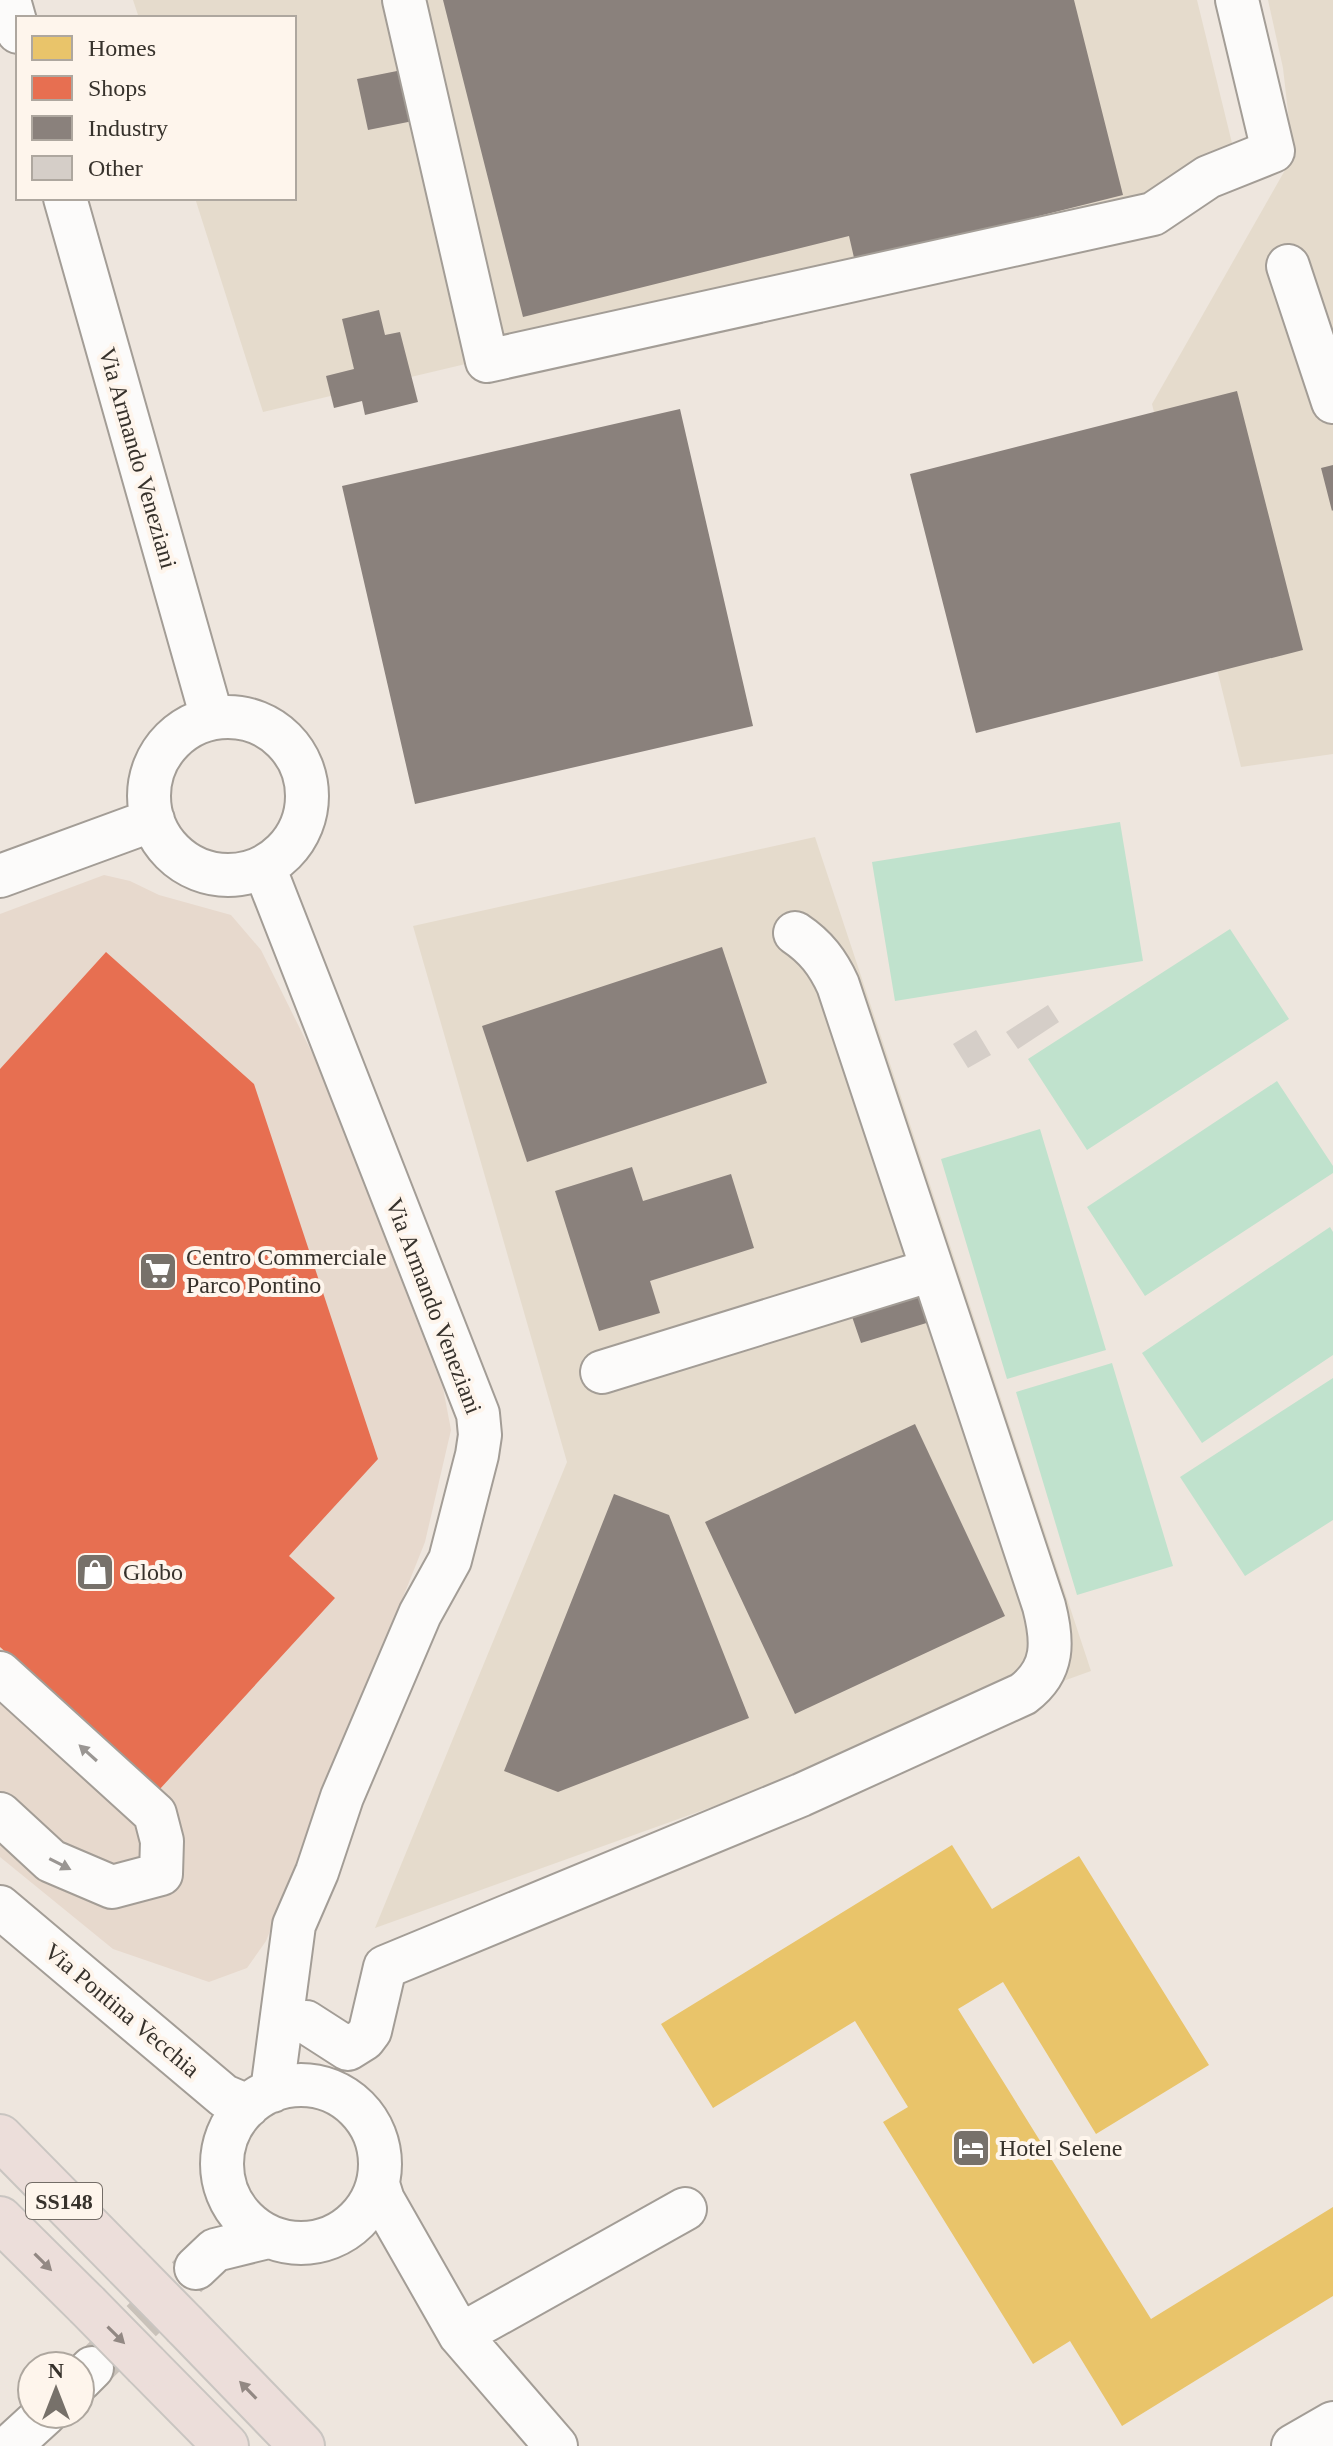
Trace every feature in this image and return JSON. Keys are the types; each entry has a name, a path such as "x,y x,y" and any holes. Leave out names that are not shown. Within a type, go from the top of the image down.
{"highway":[{"name":"SS148","path":"0,2137 302,2446"},
{"name":"SS148","path":"0,2219 226,2446"}],"street":[{"path":"9,0 16,25"},
{"path":"404,0 487,361 1153,214 1208,177 1273,151 1237,0"},
{"name":"Via Armando Veneziani","path":"66,200 212,718"},
{"path":"1288,266 1333,402"},
{"path":"212,718 240,718 267,726 290,745 304,772 308,801 305,816 287,850 264,867 237,875 196,868 164,843 153,820 149,794 159,757 175,737 212,718"},
{"path":"0,876 153,820"},
{"name":"Via Armando Veneziani","path":"260,2098 294,1925 317,1872 342,1797 420,1614 450,1560 480,1435 478,1414 264,867"},
{"path":"306,2022 348,2049 370,2031 385,1967 801,1795 1023,1694 1038,1683 1046,1667 1050,1648 1049,1626 838,985 819,953 795,933"},
{"path":"602,1372 932,1270"},
{"path":"0,1673 155,1814 162,1841 161,1874 112,1887 51,1861 0,1814"},
{"name":"Via Pontina Vecchia","path":"0,1907 224,2096 260,2098"},
{"path":"294,1925 306,2022 327,2089"},
{"path":"373,2196 348,2227 323,2240 296,2243 268,2237 242,2217 225,2188 221,2163 226,2137 232,2125 260,2098 299,2085 327,2089 352,2104 371,2127 377,2140 379,2155 373,2196 376,2208 450,2339 539,2446"},
{"path":"225,2188 206,2259 268,2237"},
{"path":"373,2196 383,2200 460,2335 556,2446"},
{"path":"460,2335 685,2209"},
{"path":"1293,2446 1333,2423"},
{"path":"10,2446 28,2430"}],"shaded area":[{"path":"133,0 1197,0 1241,180 263,412 196,200 296,200 296,16 138,16"},
{"path":"1268,0 1333,0 1333,754 1241,767 1152,404 1293,156 1283,68"},
{"path":"815,837 1091,1671 375,1928 567,1462 413,926"},
{"path":"104,875 130,881 159,895 231,915 261,950 317,1063 443,1388 451,1430 425,1542 266,1941 247,1968 209,1982 113,1949 0,1857 0,914"}],"green space":[{"path":"1120,822 1143,961 895,1001 872,862"},
{"path":"1230,929 1289,1019 1087,1150 1028,1059"},
{"path":"1277,1081 1333,1166 1333,1173 1145,1296 1087,1207"},
{"path":"1040,1129 1106,1350 1007,1379 941,1159"},
{"path":"1330,1227 1333,1232 1333,1355 1202,1443 1142,1353"},
{"path":"1112,1363 1173,1566 1077,1595 1016,1392"},
{"path":"1333,1378 1333,1520 1245,1576 1180,1477"}],"building: Homes":[{"name":"Hotel Selene","path":"952,1845 992,1909 1079,1856 1209,2065 1096,2134 1003,1982 958,2009 1151,2319 1333,2207 1333,2296 1122,2426 1070,2341 1033,2364 883,2122 908,2107 855,2021 713,2108 661,2024"}],"building: Shops":[{"name":"Centro Commerciale Parco Pontino","path":"106,952 254,1084 378,1459 289,1556 335,1598 159,1790 0,1647 0,1069"}],"building: Industry":[{"path":"443,0 1074,0 1123,195 855,262 849,236 523,317"},
{"path":"402,70 413,121 368,130 357,79"},
{"path":"379,310 385,335 400,332 418,402 365,415 362,401 334,408 326,376 354,369 342,319"},
{"path":"1237,391 1303,650 976,733 910,474"},
{"path":"680,409 753,726 415,804 342,486"},
{"path":"1333,465 1333,510 1332,511 1321,468"},
{"path":"722,947 767,1083 527,1162 482,1026"},
{"path":"632,1167 643,1201 731,1174 754,1248 650,1281 660,1313 599,1331 555,1191"},
{"path":"921,1282 933,1321 861,1343 848,1305"},
{"path":"915,1424 1005,1616 795,1714 705,1522"},
{"path":"614,1494 669,1515 749,1718 558,1792 504,1771"}],"building: Other":[{"path":"1048,1005 1059,1022 1018,1049 1006,1032"},
{"path":"976,1030 991,1055 968,1068 953,1044"}],"tunnel":[{"path":"96,2365 196,2268"}],"place":[{"name":"Centro Commerciale Parco Pontino","path":"158,1271"},
{"name":"Globo","path":"95,1572"},
{"name":"Hotel Selene","path":"971,2148"}]}
